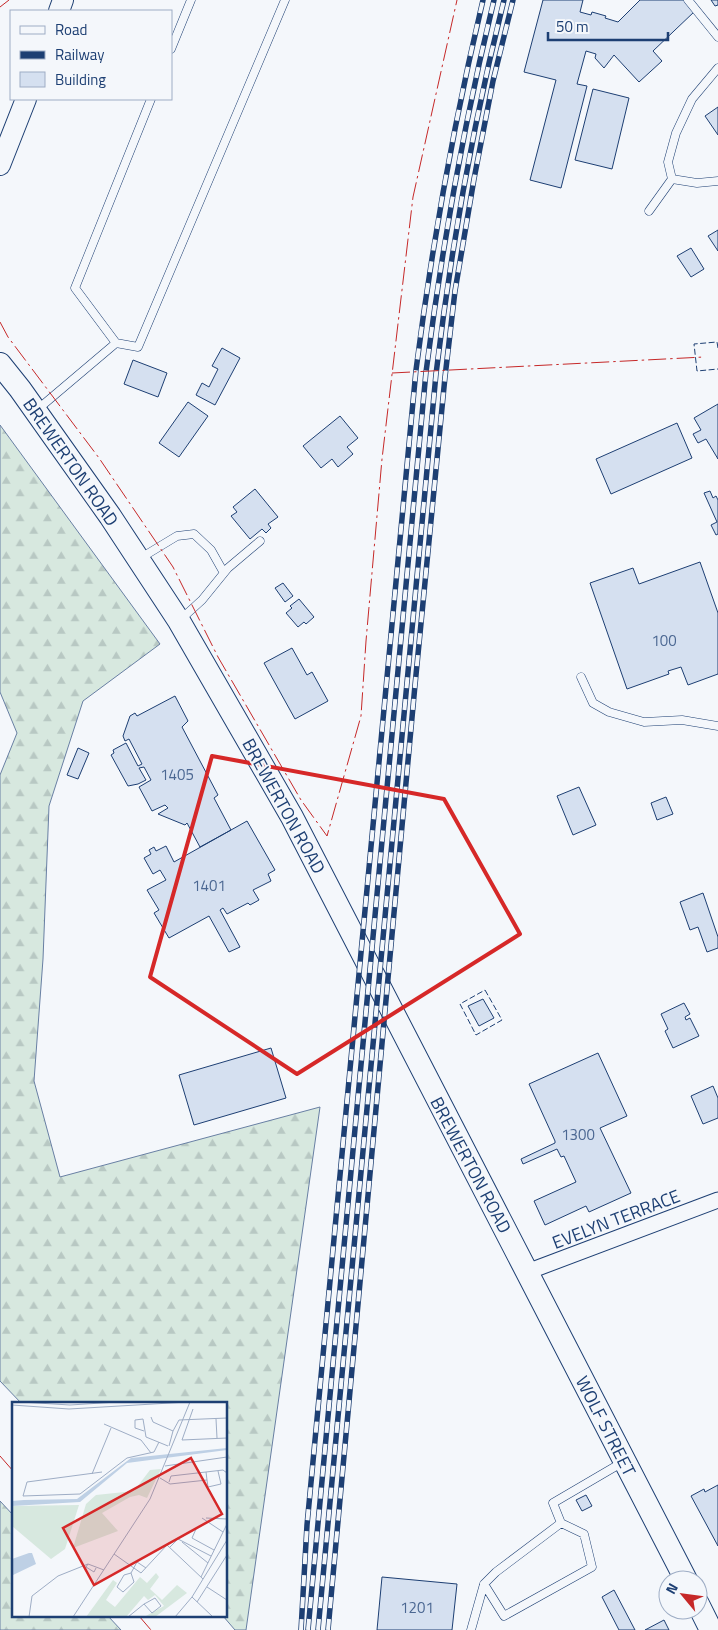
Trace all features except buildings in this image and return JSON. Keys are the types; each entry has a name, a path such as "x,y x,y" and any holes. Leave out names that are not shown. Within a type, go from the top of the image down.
{"main road":[{"name":"BREWERTON ROAD","path":"0,364 36,411 179,621 292,817 527,1272"},
{"name":"WOLF STREET","path":"527,1272 681,1570"}],"street":[{"path":"0,165 26,100"},
{"name":"EVELYN TERRACE","path":"527,1272 718,1200"}],"lane":[{"path":"172,47 191,0"},
{"path":"151,100 75,288 116,343 138,347 285,0"},
{"path":"688,0 718,37"},
{"path":"649,211 672,179 668,162 676,133 692,99 718,68"},
{"path":"672,179 697,183 718,181"},
{"path":"36,411 116,343"},
{"path":"138,559 177,536 194,534 211,550 224,573"},
{"path":"179,621 202,600 224,573 260,541"},
{"path":"581,676 593,703 609,712 644,722 682,720 718,726"},
{"path":"484,1584 504,1616 592,1567 584,1534 561,1523 553,1503 624,1461"},
{"path":"471,1630 484,1584 496,1572 561,1523"}],"highlighted area":[{"path":"212,756 444,799 520,934 297,1074 150,977"}],"green space":[{"path":"0,425 160,644 83,701 49,806 43,959 34,1081 60,1177 320,1107 246,1630 235,1630 225,1618 228,1618 228,1402 20,1402 0,1381 0,775 17,733 0,692"},
{"path":"0,1501 12,1514 12,1618 110,1618 121,1630 0,1630"}],"railway":[{"path":"301,1630 307,1525 416,370 445,184 483,0"},
{"path":"308,1630 426,372 439,278 455,185 473,92 494,0"},
{"path":"318,1630 436,374 464,186 482,93 504,0"},
{"path":"328,1630 445,377 455,291 474,179 493,81 513,0"}],"fence":[{"path":"718,348 717,342 694,344 697,371 718,369"},
{"path":"485,990 502,1020 476,1035 460,1004 485,990"}],"power":[{"path":"0,7 9,0"},
{"path":"0,322 8,337 99,458 173,567 218,657 301,800 327,836 361,716 382,459 413,197 457,0"},
{"path":"392,373 704,357"},
{"path":"0,1456 12,1470"},
{"path":"141,1618 151,1630"}]}
